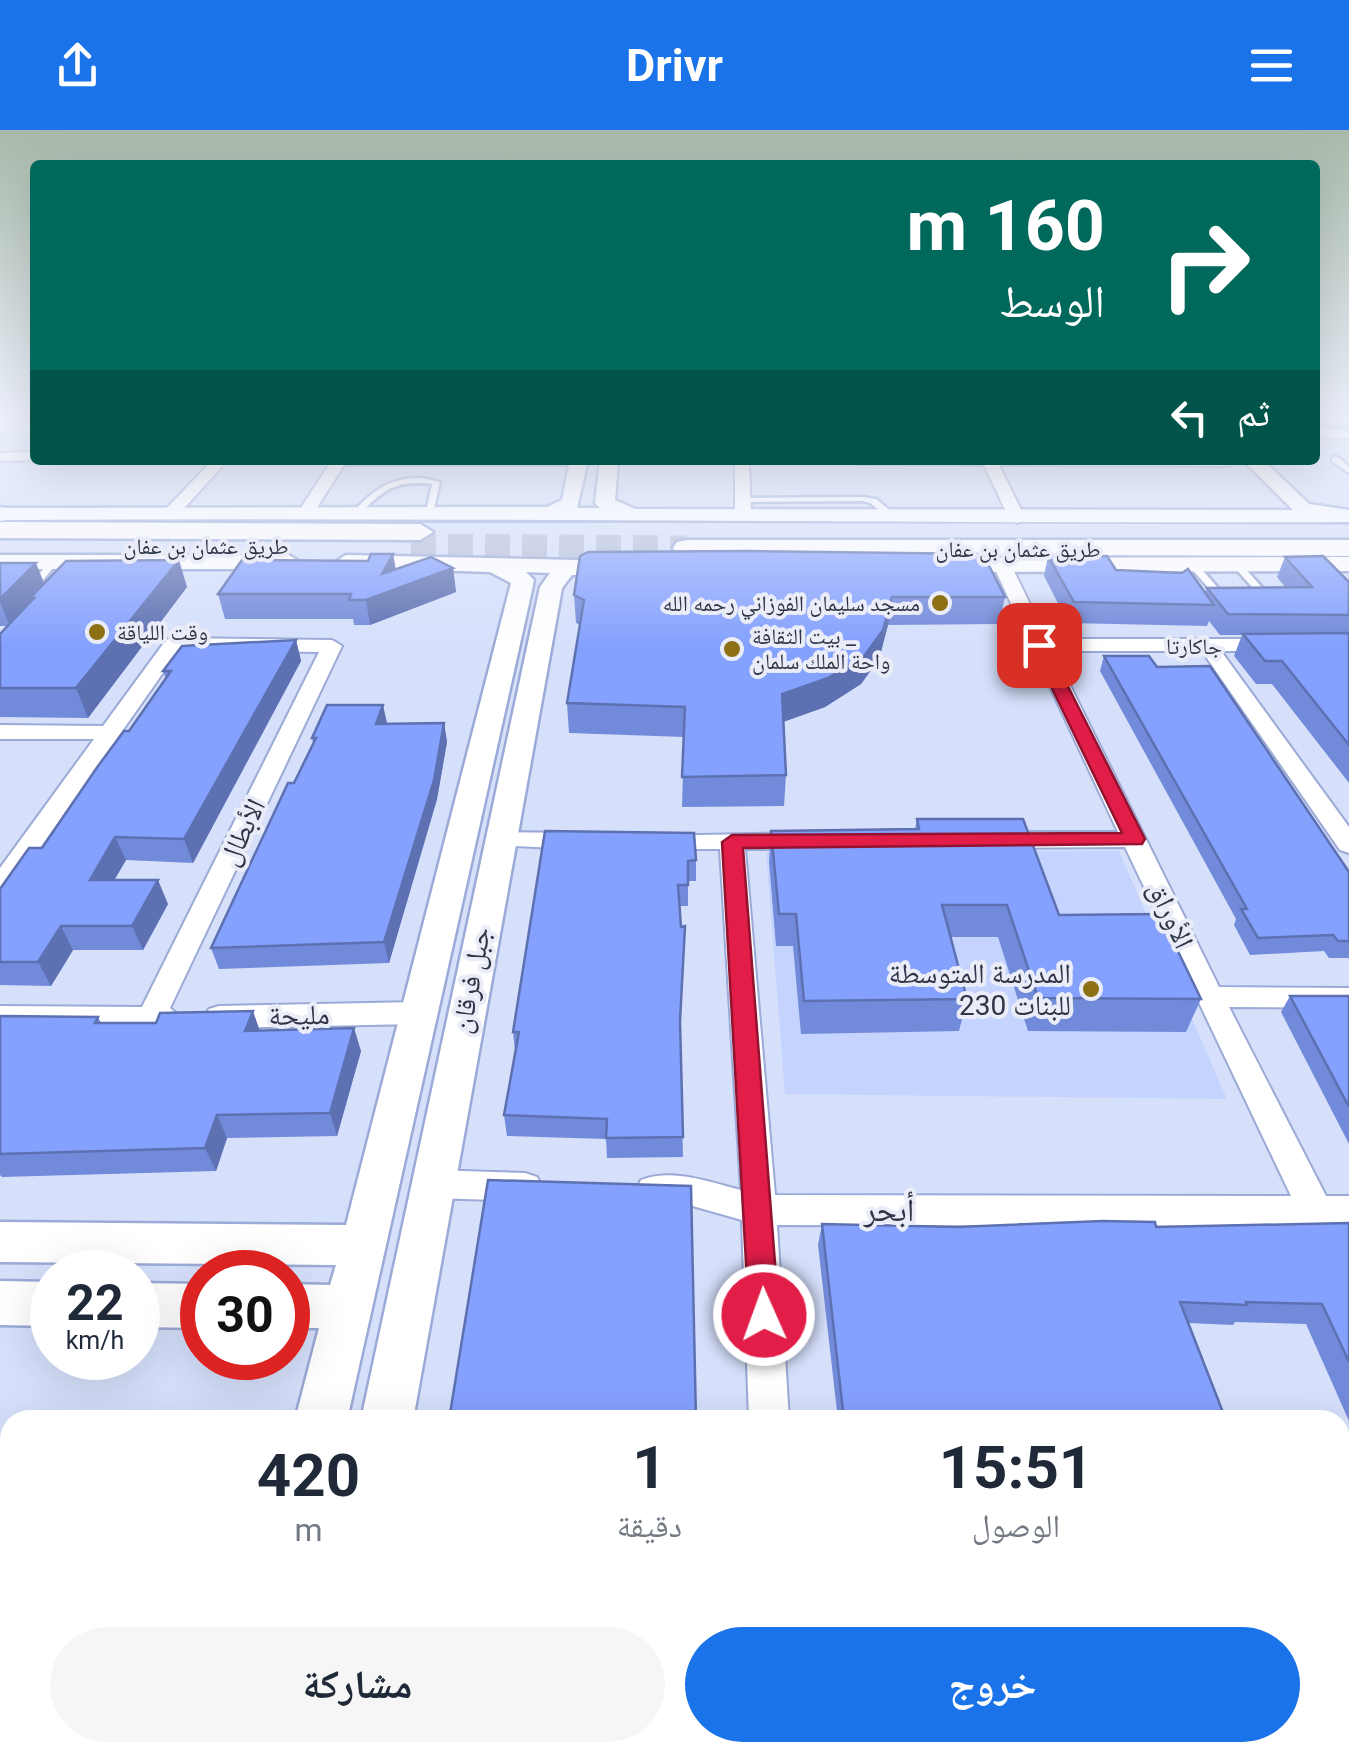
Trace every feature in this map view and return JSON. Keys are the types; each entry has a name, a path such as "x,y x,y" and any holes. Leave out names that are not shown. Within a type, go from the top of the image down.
{"main road":[{"name":"طريق عثمان بن عفان","path":"1,518 413,538"},
{"name":"طريق عثمان بن عفان","path":"683,553 1349,534"},
{"name":"طريق عثمان بن عفان","path":"0,546 413,538"},
{"name":"طريق عثمان بن عفان","path":"683,553 1349,548"}],"street":[{"path":"181,513 196,493"},
{"path":"307,511 318,493"},
{"path":"561,508 567,493"},
{"path":"605,502 606,493"},
{"path":"743,493 744,507"},
{"path":"1005,493 1017,518"},
{"path":"1224,517 1262,507 1259,493"},
{"path":"1284,493 1303,509 1349,516"},
{"path":"0,562 70,567 413,538 605,502 628,513"},
{"path":"561,508 628,513 744,507 788,516"},
{"path":"523,581 634,520 788,516 819,508 895,518 1349,516"},
{"path":"1,518 358,512 523,581 565,569 589,547"},
{"path":"181,513 232,518 545,520 562,523 589,547 642,564"},
{"path":"413,538 527,559 589,547"},
{"path":"683,553 783,564 1182,572 1267,564 1349,564"},
{"path":"1267,564 1337,576 1349,585"},
{"name":"الأوراق","path":"1002,566 1209,997 1332,1210"},
{"name":"جبل فرقان","path":"388,1410 498,840 523,581"},
{"name":"جبل فرقان","path":"323,1410 523,581"},
{"name":"الأبطال","path":"110,733 173,644 332,646 151,1018"},
{"name":"جاكارتا","path":"1039,645 1349,645"},
{"path":"1208,646 1349,845"},
{"path":"0,732 110,733"},
{"path":"0,886 110,733"},
{"path":"962,840 1135,839"},
{"path":"498,840 596,841"},
{"path":"635,841 828,841"},
{"path":"732,842 760,1210 769,1410"},
{"path":"1209,997 1349,998"},
{"name":"مليحة","path":"0,1017 418,1013"},
{"path":"432,1184 550,1187"},
{"name":"أبحر","path":"630,1189 689,1191 760,1210 1332,1210"},
{"path":"0,1242 363,1245"},
{"path":"0,1303 30,1304"},
{"path":"310,1306 349,1307"}],"lane":[{"path":"358,512 375,493"},
{"path":"413,538 431,493"},
{"path":"744,507 819,508"},
{"path":"1238,566 1266,597 1260,604"},
{"path":"0,583 36,583 70,567"},
{"path":"1182,572 1232,602"}],"shaded area":[{"path":"1119,851 1227,1099 785,1094 766,853"}],"building":[{"name":"بيت الثقافة _ واحة الملك سلمان","path":"588,552 983,554 1005,597 892,597 883,630 865,655 828,678 782,694 786,775 682,777 685,707 567,703 584,600 574,595 580,556"},
{"path":"371,554 393,554 382,574 431,557 453,568 366,600 349,600 351,594 218,594 242,560 368,561"},
{"path":"1048,556 1107,556 1116,570 1182,573 1188,569 1214,605 1074,602"},
{"path":"1323,556 1349,582 1349,615 1228,614 1207,588 1312,587 1285,557"},
{"path":"179,560 76,688 0,688 0,634 66,561"},
{"path":"0,563 36,563 0,599"},
{"path":"1349,633 1349,745 1282,661 1265,661 1243,634"},
{"path":"296,640 184,839 115,837 90,880 158,880 132,926 61,926 38,962 0,962 0,889 29,848 42,848 98,766 124,731 129,731 171,671 163,671 182,646"},
{"path":"1104,656 1149,656 1157,667 1210,666 1349,872 1349,941 1338,941 1333,935 1258,938 1241,909 1247,909"},
{"path":"327,705 383,705 376,724 444,723 434,780 384,942 211,948 288,783 294,783 316,738 312,738"},
{"path":"917,819 1023,819 1059,915 1160,914 1201,999 1038,998 1007,905 942,905 967,999 804,1001 796,914 779,914 771,831 919,829"},
{"path":"545,831 694,833 696,860 688,861 688,885 678,885 681,927 685,926 680,1021 683,1137 606,1138 607,1119 504,1115"},
{"path":"1290,996 1349,996 1349,1107"},
{"path":"253,1011 245,1031 354,1028 330,1113 217,1115 205,1148 0,1154 0,1016 98,1017 95,1023 156,1023 160,1013"},
{"path":"488,1180 691,1186 696,1410 451,1410"},
{"path":"1103,1221 1155,1222 1156,1227 1349,1223 1349,1362 1322,1304 1180,1302 1222,1410 843,1410 822,1224 958,1227"}],"tunnel":[{"path":"411,546 687,548"}],"place":[{"name":"مسجد سليمان الفوزاني رحمه الله","path":"940,603"},
{"name":"وقت اللياقة","path":"97,632"},
{"name":"بيت الثقافة _ واحة الملك سلمان","path":"732,649"},
{"name":"المدرسة المتوسطة 230 للبنات","path":"1091,989"}],"route":[{"path":"764,1315 760,1210 732,842 1135,839 1039,645"}]}
